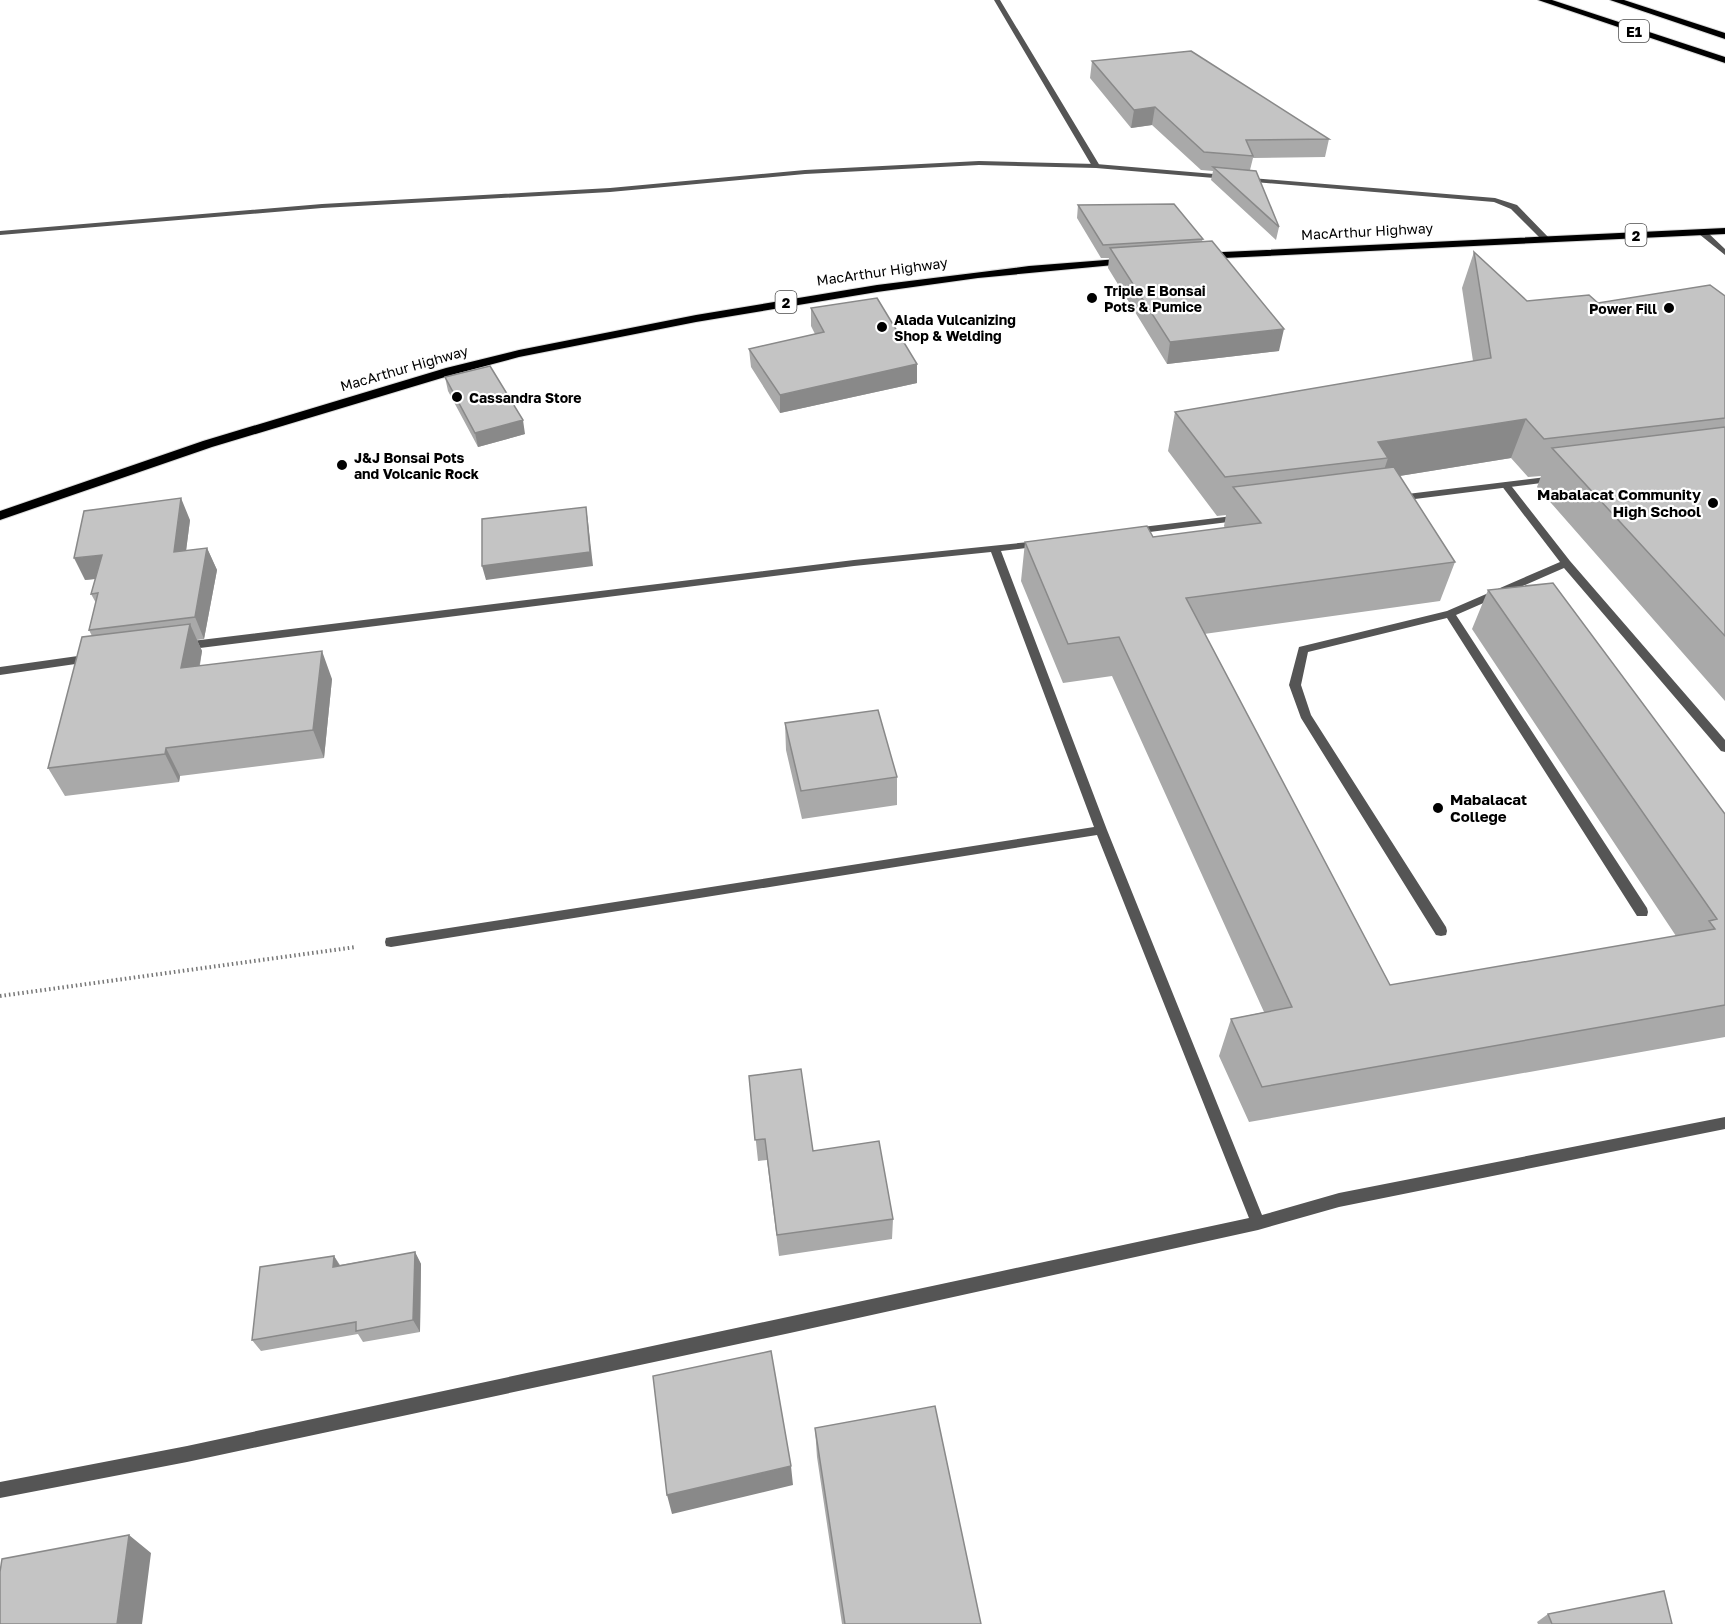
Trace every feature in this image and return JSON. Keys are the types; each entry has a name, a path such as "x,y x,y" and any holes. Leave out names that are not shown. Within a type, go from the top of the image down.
{"highway":[{"name":"E1","path":"1543,0 1725,60"},
{"name":"E1","path":"1615,0 1725,36"},
{"name":"MacArthur Highway","path":"1190,257 1725,231"},
{"name":"MacArthur Highway","path":"0,516 49,497 267,425 489,361 566,343 790,302 900,285 1006,270 1145,260"}],"street":[{"path":"997,0 1096,166"},
{"path":"0,233 322,206 610,190 805,172 979,163 1096,166 1495,200 1514,207 1546,239"},
{"path":"1702,232 1725,253"},
{"path":"1390,500 1564,478"},
{"path":"1506,485 1566,563 1725,748"},
{"path":"1124,532 1252,516"},
{"path":"178,647 854,563 1053,542"},
{"path":"995,549 1101,830 1258,1223"},
{"path":"1442,931 1305,715 1295,685 1303,650 1450,614 1566,563"},
{"path":"1450,614 1642,912"},
{"path":"0,671 107,656"},
{"path":"391,942 1101,830"},
{"path":"0,1490 187,1454 1258,1223 1339,1200 1725,1123"}],"path":[{"path":"0,996 391,942"}],"building":[{"path":"1191,51 1329,139 1246,140 1253,156 1204,152 1155,107 1134,110 1092,61"},
{"path":"1213,167 1256,171 1279,227"},
{"path":"1174,204 1203,239 1103,245 1078,205"},
{"path":"1212,241 1284,329 1170,342 1110,248"},
{"path":"1474,252 1527,301 1589,295 1598,303 1710,285 1725,296 1725,418 1544,439 1526,419 1378,442 1388,458 1225,477 1175,412 1491,358"},
{"path":"877,298 917,364 780,395 749,349 824,332 811,308"},
{"path":"490,366 523,420 475,433 445,377"},
{"path":"1725,427 1725,636 1552,448"},
{"path":"1394,467 1455,562 1186,598 1390,985 1715,929 1709,921 1717,919 1488,590 1553,583 1725,814 1725,1005 1262,1087 1231,1019 1292,1007 1119,637 1068,644 1025,542 1147,526 1153,537 1261,523 1233,487"},
{"path":"181,498 174,552 207,548 195,617 89,630 98,593 91,594 102,555 74,558 84,511"},
{"path":"586,507 590,552 482,566 482,519"},
{"path":"190,624 181,668 322,651 313,730 166,748 165,754 48,768 82,637"},
{"path":"878,710 897,777 801,791 785,723"},
{"path":"801,1069 813,1151 879,1141 893,1219 777,1235 765,1139 755,1140 749,1076"},
{"path":"415,1252 413,1320 356,1331 356,1322 252,1340 260,1267 334,1256 333,1267"},
{"path":"771,1351 791,1466 667,1495 653,1376"},
{"path":"935,1406 981,1624 845,1624 815,1428"},
{"path":"129,1535 117,1624 0,1624 2,1559"},
{"path":"1664,1591 1672,1624 1552,1624 1548,1614"}],"place":[{"name":"Triple E Bonsai Pots & Pumice","path":"1092,298"},
{"name":"Power Fill","path":"1669,308"},
{"name":"Alada Vulcanizing Shop & Welding","path":"882,327"},
{"name":"Cassandra Store","path":"457,397"},
{"name":"J&J Bonsai Pots and Volcanic Rock","path":"342,465"},
{"name":"Mabalacat Community High School","path":"1713,503"},
{"name":"Mabalacat College","path":"1438,808"}]}
